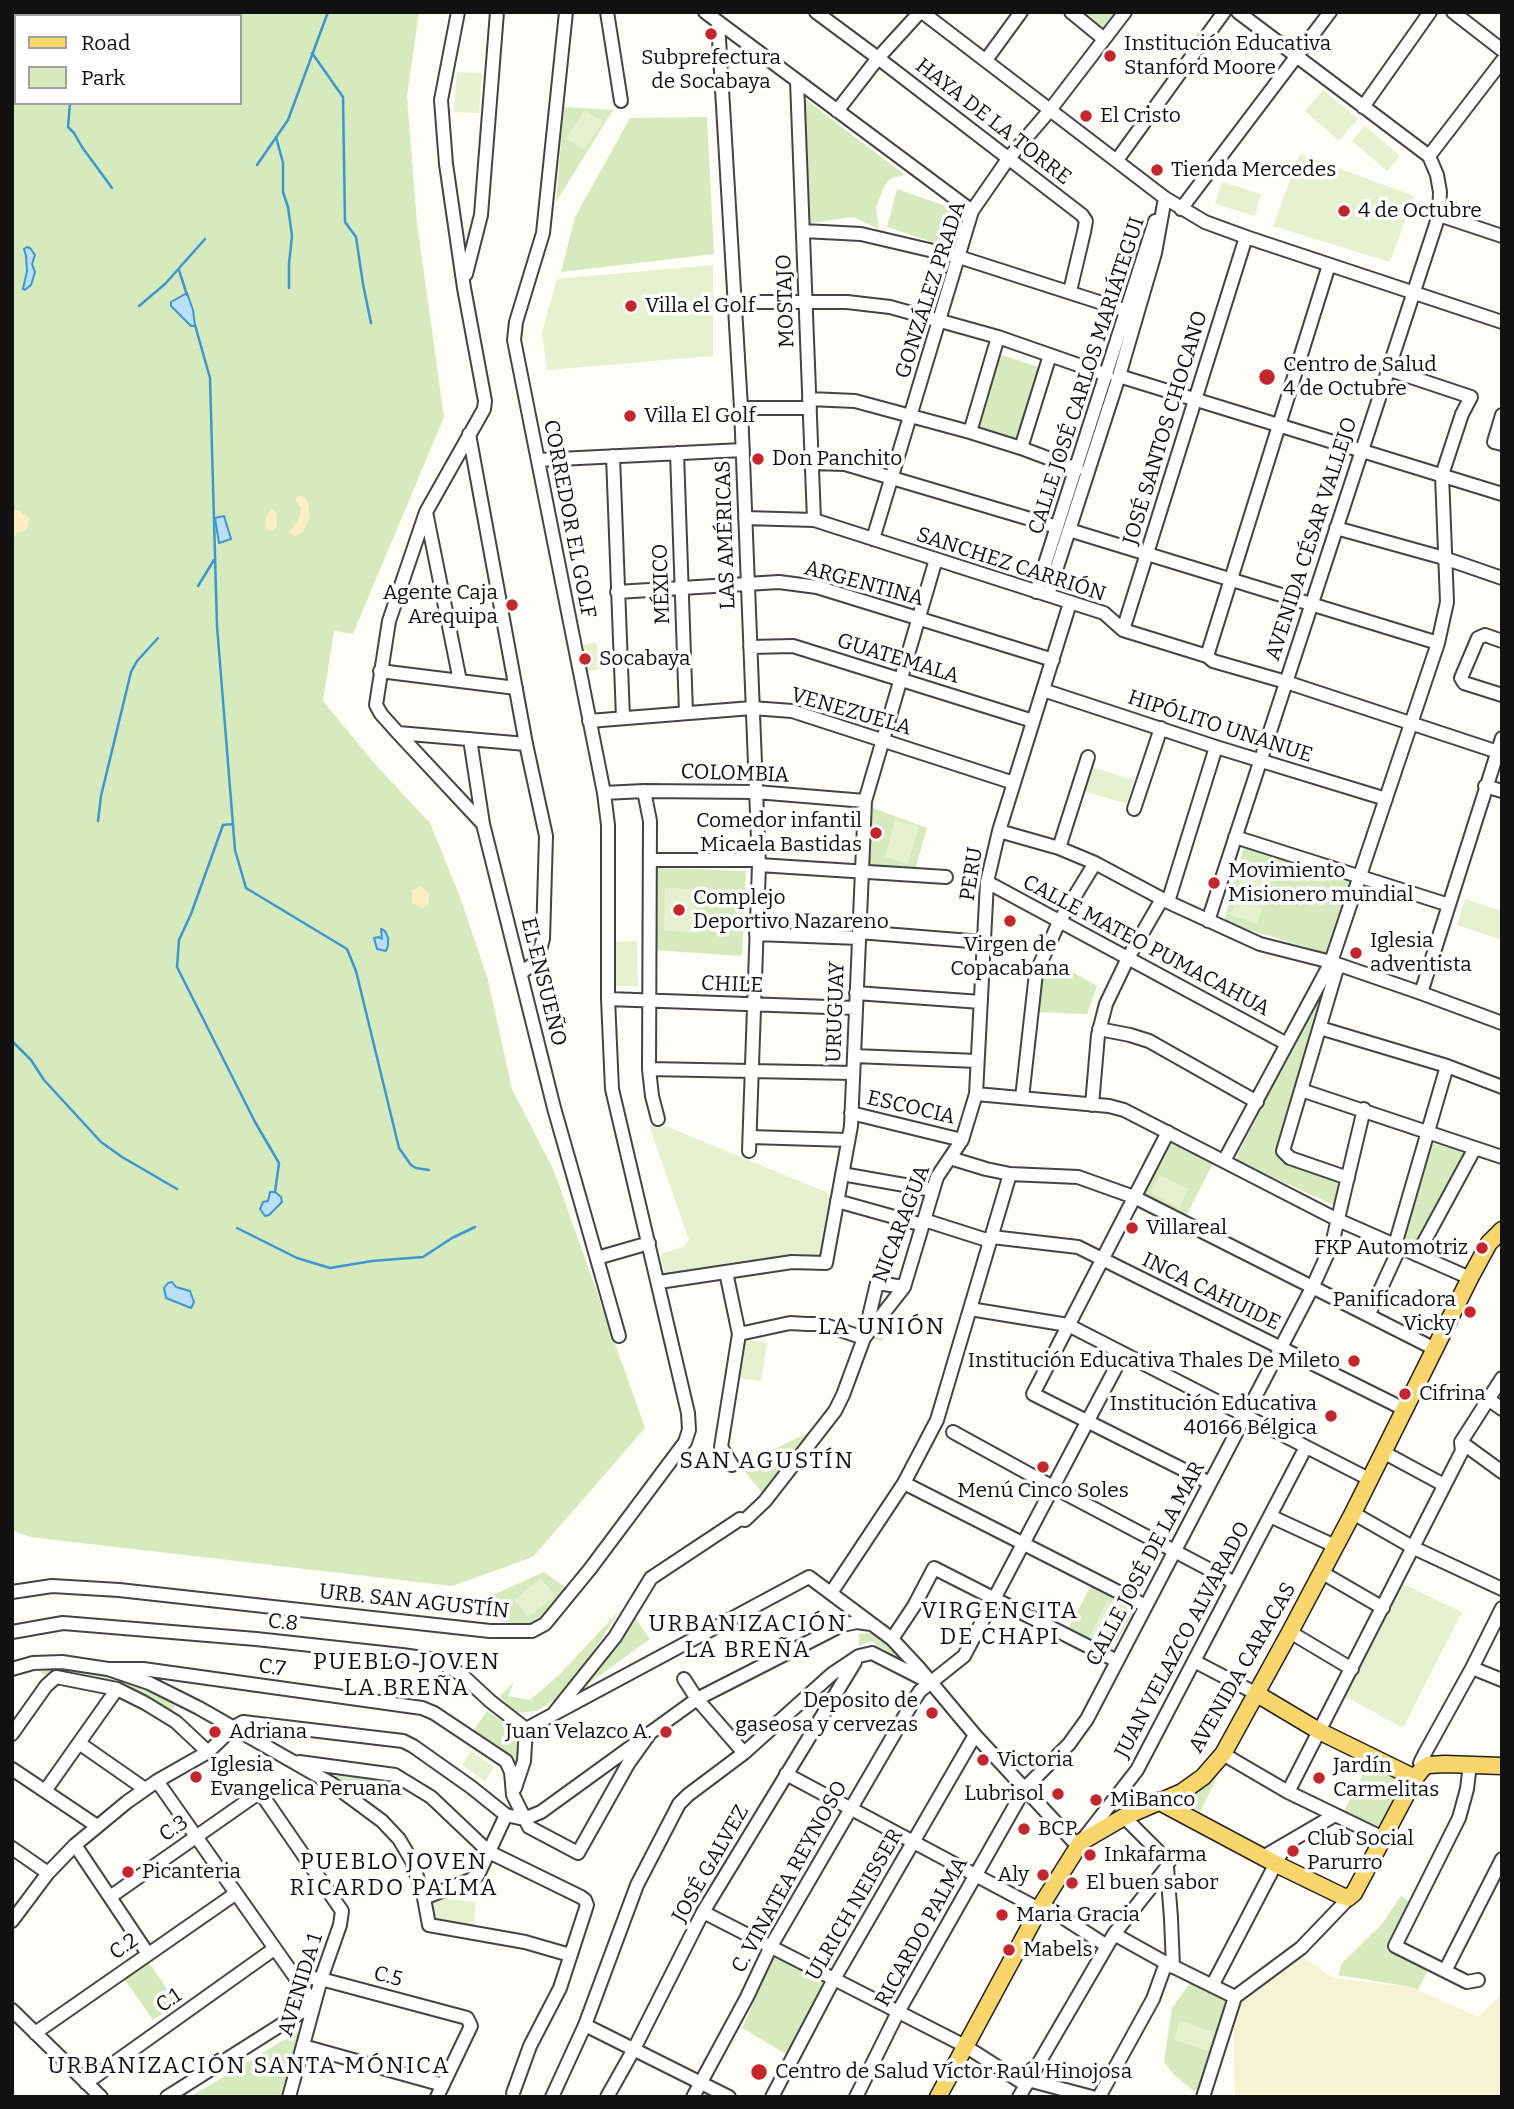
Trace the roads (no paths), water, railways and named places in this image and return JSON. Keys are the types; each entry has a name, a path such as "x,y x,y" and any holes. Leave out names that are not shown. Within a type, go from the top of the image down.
{"main road":[{"name":"AVENIDA CARACAS","path":"938,2097 1041,1906 1081,1842 1124,1816 1182,1792 1203,1777 1223,1754 1353,1513 1470,1278 1489,1243 1501,1230"},
{"path":"1257,1694 1319,1731 1419,1773"},
{"path":"1158,1801 1269,1860 1342,1896 1350,1897 1419,1773 1436,1764 1502,1766"}],"street":[{"name":"EL ENSUEÑO","path":"458,12 441,100 446,164 464,288 485,401 484,408 426,512 389,621 376,705 398,733 483,824 554,1108 619,1336"},
{"path":"464,288 469,257 481,215 496,12"},
{"name":"CORREDOR EL GOLF","path":"566,12 543,233 516,322 514,340 604,793 608,825 608,999 612,1089 659,1282"},
{"path":"607,12 621,101"},
{"path":"705,12 722,17 797,81 972,211"},
{"name":"HAYA DE LA TORRE","path":"816,12 1082,215 1086,222 1070,291"},
{"path":"837,111 878,58 921,12"},
{"name":"CALLE JOSÉ CARLOS MARIÁTEGUI","path":"921,12 1166,198 1155,253 1042,593"},
{"path":"986,60 1021,12"},
{"path":"1071,12 1104,39"},
{"name":"GONZÁLEZ PRADA","path":"873,539 972,211 1008,159 1050,110 1125,12"},
{"path":"1117,160 1224,12"},
{"path":"1238,12 1429,156 1502,61"},
{"path":"1181,209 1330,12"},
{"path":"1363,107 1430,12"},
{"path":"1453,12 1502,50"},
{"name":"LAS AMÉRICAS","path":"722,17 759,862 749,1151"},
{"name":"MOSTAJO","path":"797,81 814,520"},
{"name":"AVENIDA CÉSAR VALLEJO","path":"1208,921 1439,215 1438,184 1429,156"},
{"path":"1166,198 1205,222 1502,322"},
{"name":"CALLE JOSÉ CARLOS MARIÁTEGUI","path":"1063,528 1077,469 1113,375 1127,310 1154,224 1162,212"},
{"path":"1439,215 1502,236"},
{"path":"803,231 861,234 959,257 1127,310"},
{"name":"JOSÉ SANTOS CHOCANO","path":"1123,630 1246,237"},
{"path":"1207,656 1329,265"},
{"path":"734,302 847,302 890,307 940,319 1113,375 1501,492"},
{"path":"970,432 998,337"},
{"path":"1021,448 1049,355"},
{"path":"1348,1178 1290,1158 1283,1151 1320,1028 1334,964 1438,643 1447,602 1442,475 1462,414 1471,397 1387,369"},
{"path":"741,408 855,401 970,432 1077,469"},
{"path":"1502,415 1494,442 1502,444"},
{"path":"469,434 526,744 546,836 543,939 537,961 521,973"},
{"path":"538,460 743,450"},
{"name":"MÉXICO","path":"677,453 686,713"},
{"path":"613,456 623,718"},
{"path":"812,463 845,464 1438,643"},
{"path":"426,512 460,681"},
{"name":"SANCHEZ CARRIÓN","path":"745,518 814,520 1104,613 1123,630 1207,656 1213,662 1286,682 1498,752"},
{"path":"1336,528 1444,558 1502,578"},
{"name":"URUGUAY","path":"659,1282 792,1262 826,1263 851,1114 865,801 936,559"},
{"name":"ARGENTINA","path":"617,592 779,582 817,586 1053,660"},
{"name":"PERU","path":"950,1158 962,1140 976,1094 987,882 999,831 1070,603"},
{"path":"1502,640 1485,635 1478,638 1461,678 1464,683 1502,695"},
{"name":"GUATEMALA","path":"750,647 793,646 1034,721"},
{"path":"380,671 516,688"},
{"name":"HIPÓLITO UNANUE","path":"1043,690 1386,799"},
{"name":"VENEZUELA","path":"589,721 752,708 792,711 1014,783"},
{"path":"1134,809 1161,728"},
{"path":"398,733 526,744"},
{"path":"1421,993 1502,738"},
{"path":"470,739 483,824"},
{"path":"1092,1105 1099,1029 1106,1004 1128,959 1165,901 1216,747"},
{"path":"1059,848 1088,757"},
{"path":"1486,786 1502,791"},
{"path":"644,791 650,821 651,860 649,1069 658,1119"},
{"name":"COLOMBIA","path":"604,793 756,792 865,801"},
{"path":"999,831 1059,848 1095,863 1165,901 1261,944 1334,964 1502,1023"},
{"path":"1235,837 1449,905"},
{"path":"651,860 759,862 946,877"},
{"path":"1021,1098 1036,974 1059,922 1095,863"},
{"name":"CALLE MATEO PUMACAHUA","path":"987,882 1287,1044"},
{"path":"756,934 859,935 983,942"},
{"path":"1224,1161 1334,964"},
{"path":"856,993 981,1002"},
{"name":"CHILE","path":"608,999 856,1008"},
{"path":"1320,1028 1447,1066 1502,1087"},
{"path":"1099,1029 1149,1041 1256,1102"},
{"path":"853,1056 978,1060"},
{"path":"1369,1314 1397,1246 1447,1066"},
{"path":"649,1069 853,1073"},
{"path":"1301,1090 1502,1157"},
{"path":"976,1094 1124,1110 1338,1220 1470,1278"},
{"name":"CALLE JOSÉ DE LA MAR","path":"1025,1788 1069,1744 1087,1719 1313,1286 1332,1244 1364,1109"},
{"name":"ESCOCIA","path":"851,1114 962,1140"},
{"path":"1168,1132 1033,1394 1210,1483"},
{"path":"750,1137 848,1140"},
{"path":"1417,1255 1475,1148"},
{"path":"950,1158 1010,1174 1078,1177 1134,1198 1435,1349"},
{"name":"NICARAGUA","path":"864,1338 904,1287 937,1177 950,1158"},
{"path":"842,1174 933,1190"},
{"path":"831,1593 904,1483 937,1420 1010,1174"},
{"name":"INCA CAHUIDE","path":"837,1201 991,1239 1078,1247 1405,1409"},
{"path":"597,1258 649,1243"},
{"path":"726,1272 739,1334 721,1447 732,1465"},
{"name":"URB. SAN AGUSTÍN","path":"12,1592 52,1586 119,1590 490,1631 532,1631 545,1624 590,1569 685,1443 689,1430 688,1413 659,1282"},
{"path":"553,1715 615,1637 651,1578 740,1519 745,1520 765,1501 835,1411 864,1338 877,1283 904,1287"},
{"path":"970,1309 1068,1325 1369,1479"},
{"path":"739,1334 790,1323 822,1324 864,1338"},
{"name":"C. VINATEA REYNOSO","path":"693,2097 771,1946 914,1700 964,1656 1124,1354"},
{"path":"1288,1792 1462,1451 1461,1442 1502,1378"},
{"path":"1488,1399 1502,1409"},
{"path":"953,1432 1235,1583"},
{"path":"1461,1442 1502,1472"},
{"name":"JUAN VELAZCO ALVARADO","path":"1081,1842 1137,1770 1306,1447"},
{"path":"1383,1452 1444,1485"},
{"path":"904,1483 1146,1606"},
{"path":"1353,1513 1414,1548 1502,1589"},
{"path":"1270,1516 1335,1546"},
{"path":"891,1639 914,1606 934,1568 1117,1661"},
{"path":"1321,1572 1384,1608"},
{"path":"513,1795 524,1761 526,1729 809,1577 891,1639 1073,1841 1081,1842"},
{"path":"1419,1773 1425,1753 1502,1608"},
{"path":"12,1921 48,1873 97,1826 157,1781 208,1752 243,1722 403,1741 414,1746 506,1815 524,1819 541,1812 697,1699 842,1625 858,1622 871,1624"},
{"name":"C.8","path":"12,1632 63,1623 256,1639 437,1661 462,1675 526,1729"},
{"path":"1290,1632 1352,1669"},
{"path":"552,2097 585,2025 637,1885 679,1804 744,1753 832,1674 859,1656 872,1653 931,1683"},
{"name":"JOSÉ GALVEZ","path":"607,2097 703,1912 859,1656"},
{"path":"1194,1661 1257,1694"},
{"path":"12,1669 33,1663 62,1662 108,1669 149,1683 234,1727 332,1784 382,1821 399,1839 412,1861 429,1925 525,1942 570,1955"},
{"path":"1472,1668 1502,1680"},
{"name":"C.7","path":"108,1669 144,1669 422,1708 434,1713 506,1761 511,1772 513,1795 524,1819"},
{"path":"12,1734 46,1686 56,1677 117,1689 176,1722 208,1752"},
{"path":"684,1679 697,1699 744,1753"},
{"path":"46,1791 117,1689"},
{"path":"524,1819 529,1827 578,1853 611,1793 650,1733"},
{"name":"ULRICH NEISSER","path":"772,2097 834,1979 975,1735"},
{"path":"79,1743 145,1789"},
{"path":"1223,1754 1288,1792 1383,1838"},
{"path":"292,1761 395,1775 431,1797 489,1853 581,1897 587,1905 560,1988 530,2046 513,2093"},
{"path":"1470,1765 1459,1818 1395,1946 1467,1982 1478,1980"},
{"path":"12,1769 97,1826"},
{"path":"786,1774 976,1875 1041,1906 1107,1946"},
{"path":"157,1781 314,2004 167,2097"},
{"name":"RICARDO PALMA","path":"856,2097 898,2012 1025,1788"},
{"name":"C.3","path":"110,1897 260,1792 342,1911 340,1925"},
{"path":"424,1898 478,1875 506,1815"},
{"path":"1212,1986 1269,1860 1286,1844 1335,1815"},
{"path":"1099,2097 1169,1965 1171,1918 1168,1864 1124,1816"},
{"path":"75,1845 148,1954"},
{"path":"12,1848 48,1873"},
{"path":"1445,1971 1502,1859"},
{"path":"1024,2087 1114,1934 1168,1864"},
{"name":"C.2","path":"35,2033 235,1894"},
{"path":"1203,2097 1235,1997 1301,1948 1350,1897"},
{"path":"703,1912 965,2046 1024,2087 1092,2097"},
{"name":"AVENIDA 1","path":"289,2097 321,1979 340,1925"},
{"path":"1114,1934 1235,1997"},
{"name":"C.1","path":"86,2083 274,1949"},
{"name":"C.5","path":"295,1976 321,1979 467,2018 471,2026 440,2091"},
{"path":"12,2010 102,2097"},
{"path":"585,2025 729,2097"},
{"path":"303,2046 440,2091"}],"water":[{"path":"27,247 35,255 32,264 35,272 31,285 25,290 27,271 24,249"},
{"path":"187,293 195,326 191,326 171,306 171,302"},
{"path":"224,516 231,539 219,543 215,518"},
{"path":"381,929 388,938 386,951 377,949 374,938 382,939"},
{"path":"270,1192 281,1197 282,1202 265,1216 260,1209 263,1202 268,1201"},
{"path":"172,1282 176,1287 190,1291 194,1302 191,1308 166,1298 164,1288"}],"waterway":[{"path":"257,165 288,120 328,12"},
{"path":"312,53 343,97 345,222 356,237 371,323"},
{"path":"70,105 68,127 112,188"},
{"path":"276,137 283,163 283,192 292,236 289,288"},
{"path":"139,306 165,284 205,239"},
{"path":"179,270 187,295"},
{"path":"195,325 210,378 217,626 235,850 246,888 347,949 356,971 399,1148 411,1165 429,1170"},
{"path":"198,586 214,560"},
{"path":"98,821 101,796 131,672 137,661 158,638"},
{"path":"232,824 223,825 179,940 177,967 255,1122 279,1163 275,1192"},
{"path":"12,1041 101,1142 177,1189"},
{"path":"237,1228 297,1258 330,1268 423,1257 475,1227"}],"place":[{"name":"Subprefectura de Socabaya","path":"711,34"},
{"name":"Institución Educativa Stanford Moore","path":"1110,56"},
{"name":"El Cristo","path":"1086,116"},
{"name":"Tienda Mercedes","path":"1157,170"},
{"name":"4 de Octubre","path":"1344,211"},
{"name":"Villa el Golf","path":"631,306"},
{"name":"Centro de Salud 4 de Octubre","path":"1267,377"},
{"name":"Villa El Golf","path":"630,416"},
{"name":"Don Panchito","path":"758,459"},
{"name":"Agente Caja Arequipa","path":"512,605"},
{"name":"Socabaya","path":"585,659"},
{"name":"Comedor infantil Micaela Bastidas","path":"876,833"},
{"name":"Movimiento Misionero mundial","path":"1214,883"},
{"name":"Complejo Deportivo Nazareno","path":"679,910"},
{"name":"Virgen de Copacabana","path":"1010,921"},
{"name":"Iglesia adventista","path":"1356,953"},
{"name":"Villareal","path":"1132,1228"},
{"name":"FKP Automotriz","path":"1482,1248"},
{"name":"Panificadora Vicky","path":"1470,1312"},
{"name":"Institución Educativa Thales De Mileto","path":"1354,1361"},
{"name":"Cifrina","path":"1405,1394"},
{"name":"Institución Educativa 40166 Bélgica","path":"1331,1416"},
{"name":"Menú Cinco Soles","path":"1043,1467"},
{"name":"Deposito de gaseosa y cervezas","path":"932,1713"},
{"name":"Adriana","path":"215,1732"},
{"name":"Juan Velazco A.","path":"666,1732"},
{"name":"Victoria","path":"983,1760"},
{"name":"Iglesia Evangelica Peruana","path":"196,1777"},
{"name":"Jardín Carmelitas","path":"1319,1778"},
{"name":"Lubrisol","path":"1058,1794"},
{"name":"MiBanco","path":"1096,1800"},
{"name":"BCP","path":"1024,1829"},
{"name":"Club Social Parurro","path":"1293,1851"},
{"name":"Inkafarma","path":"1090,1855"},
{"name":"Picanteria","path":"128,1872"},
{"name":"Aly","path":"1043,1875"},
{"name":"El buen sabor","path":"1072,1883"},
{"name":"Maria Gracia","path":"1002,1915"},
{"name":"Mabels","path":"1009,1950"},
{"name":"Centro de Salud Víctor Raúl Hinojosa","path":"759,2072"}],"district":[{"name":"LA UNIÓN","path":"882,1328"},
{"name":"SAN AGUSTÍN","path":"767,1462"},
{"name":"VIRGENCITA DE CHAPI","path":"1000,1625"},
{"name":"URBANIZACIÓN LA BREÑA","path":"748,1638"},
{"name":"PUEBLO JOVEN LA BREÑA","path":"407,1676"},
{"name":"PUEBLO JOVEN RICARDO PALMA","path":"394,1876"},
{"name":"URBANIZACIÓN SANTA MÓNICA","path":"249,2067"}]}
